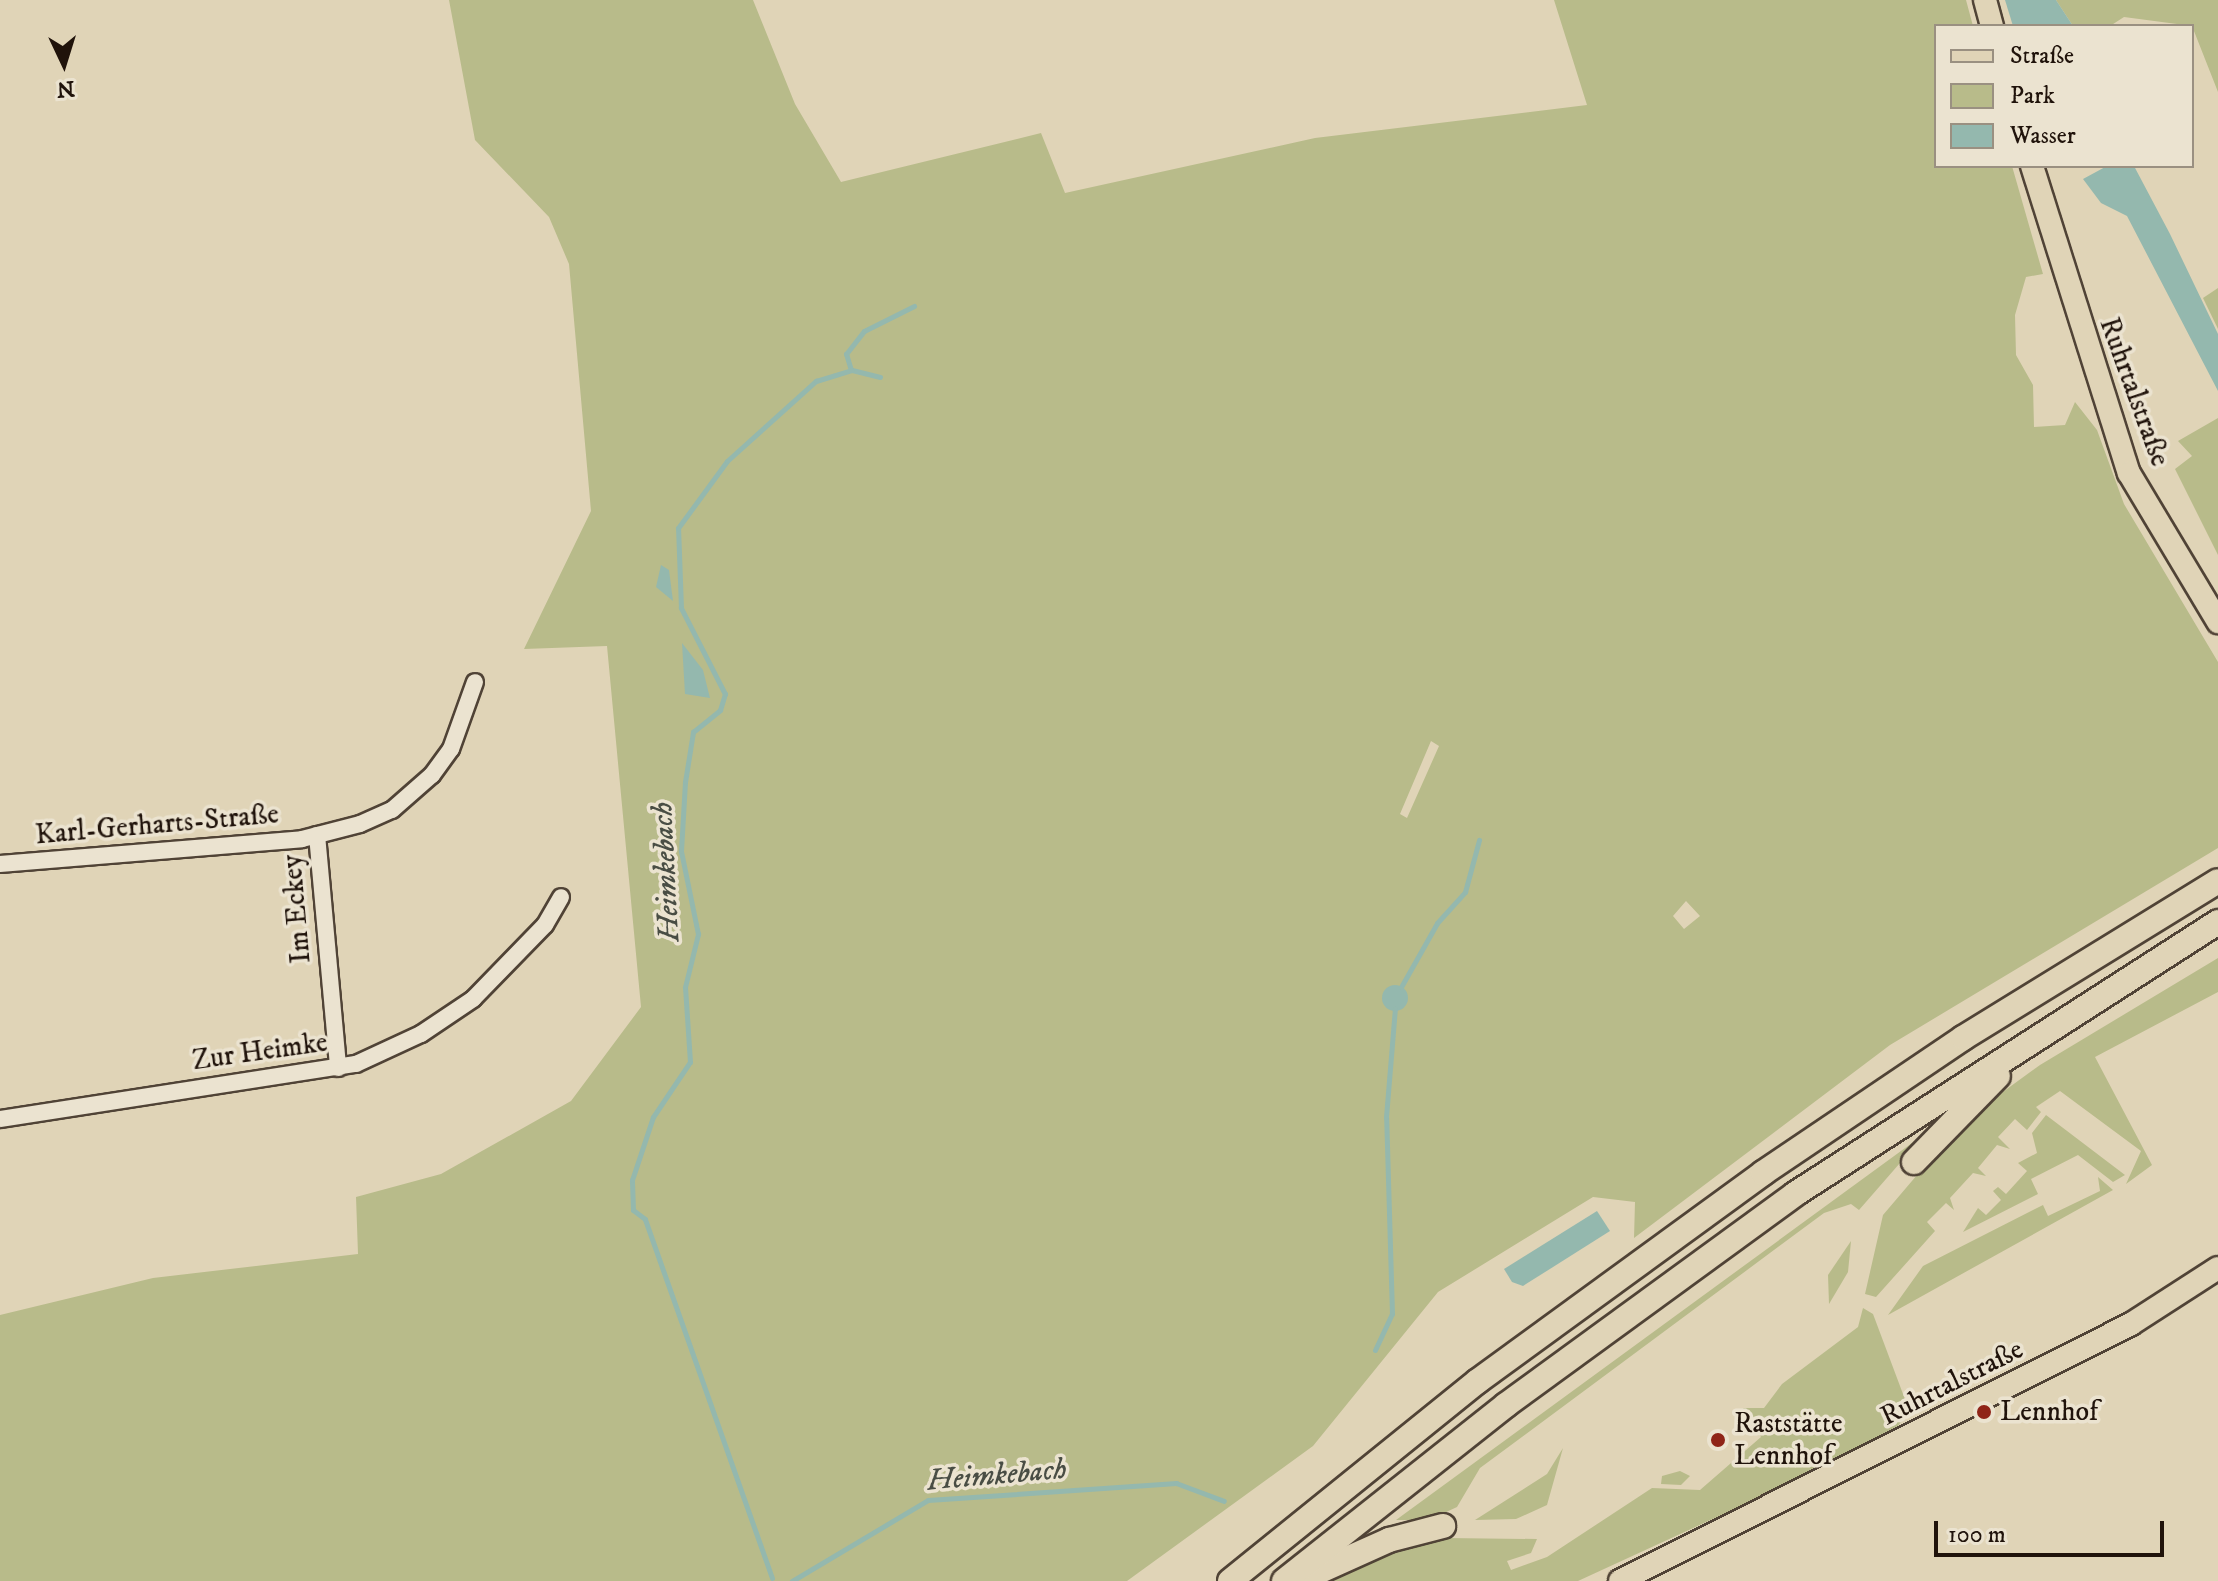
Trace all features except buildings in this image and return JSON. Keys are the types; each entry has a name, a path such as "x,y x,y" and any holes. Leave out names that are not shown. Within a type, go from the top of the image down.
{"highway":[{"path":"1230,1581 1478,1381 1763,1173 1963,1038 2218,881"},
{"path":"1284,1581 1506,1405 1795,1194 2093,998 2218,922"},
{"path":"1914,1162 1982,1088 2093,998"},
{"path":"1298,1581 1389,1540 1443,1526"}],"main road":[{"path":"1985,0 1991,24"},
{"name":"Ruhrtalstraße","path":"2033,168 2129,473 2218,622"},
{"name":"Ruhrtalstraße","path":"1620,1581 2131,1324 2218,1268"}],"street":[{"name":"Im Eckey","path":"338,1068 317,835 378,817 423,784 451,749 475,682"},
{"name":"Karl-Gerharts-Straße","path":"0,864 317,835"},
{"name":"Zur Heimke","path":"0,1119 338,1068 405,1043 473,999 545,925 561,897"}],"green space":[{"path":"449,0 753,0 795,104 841,182 1041,133 1065,193 1315,138 1587,105 1554,0 1966,0 1972,24 1934,24 1934,168 2013,168 2043,274 2026,277 2015,315 2016,355 2033,385 2034,427 2065,425 2075,402 2097,430 2124,504 2218,662 2218,848 1890,1045 1634,1238 1635,1202 1593,1197 1438,1292 1313,1446 1127,1581 0,1581 0,1315 153,1278 358,1254 356,1197 441,1174 571,1101 641,1007 607,646 524,649 591,511 569,264 549,217 475,140","holes":["1431,741 1439,746 1407,818 1400,814","1686,901 1700,916 1684,929 1673,916"]},
{"path":"2056,0 2218,0 2218,92 2194,24 2124,17 2113,24 2072,24"},
{"path":"2218,288 2218,329 2203,298"},
{"path":"2218,418 2218,555 2175,469 2192,456 2178,441"},
{"path":"2218,958 2218,992 2095,1057 2152,1165 2126,1184 2141,1151 2060,1091 2036,1107 2041,1112 2027,1130 2015,1119 1998,1137 2010,1149 1997,1145 1978,1168 1986,1176 1973,1173 1950,1198 1954,1210 1946,1203 1927,1222 1935,1231 1876,1297 1865,1294 1883,1215 1963,1121 2040,1065"},
{"path":"2046,1115 2125,1175 2113,1182 2078,1155 2031,1179 2038,1194 1963,1232 1978,1208 1986,1215 2001,1200 1993,1191 1998,1187 2006,1194 2027,1171 2018,1163 2037,1153 2032,1133"},
{"path":"1927,1132 1859,1210 1851,1204 1824,1213 1480,1468 1457,1507 1429,1520 1396,1520"},
{"path":"2098,1177 2113,1190 1888,1315 1923,1266 2043,1205 2048,1216 2100,1191"},
{"path":"1851,1241 1848,1272 1829,1304 1828,1275"},
{"path":"1863,1308 1873,1314 1909,1410 1898,1426 1754,1500 1578,1581 1329,1581 1372,1555 1446,1538 1537,1539 1531,1553 1507,1561 1511,1570 1547,1557 1652,1488 1700,1490 1761,1437 1743,1408 1764,1408 1782,1384 1858,1327"},
{"path":"1563,1448 1547,1505 1516,1519 1475,1520 1547,1474"},
{"path":"1680,1471 1690,1476 1681,1485 1661,1484 1662,1476"}],"water":[{"path":"2005,0 2056,0 2072,24 2012,24"},
{"path":"2103,168 2135,168 2218,334 2218,391 2127,216 2101,203 2083,179"},
{"path":"661,565 669,570 673,601 656,587"},
{"path":"682,643 703,670 710,698 685,694"},
{"path":"1395,985 1404,989 1408,998 1404,1007 1395,1011 1386,1007 1382,998 1386,989"},
{"path":"1597,1211 1610,1231 1523,1286 1512,1282 1504,1269"}],"waterway":[{"path":"880,377 851,370 846,354 864,331 914,306"},
{"name":"Heimkebach","path":"772,1578 645,1219 633,1210 632,1180 653,1117 690,1062 685,987 698,934 681,851 685,782 693,732 720,710 725,694 681,608 678,528 727,461 816,381 851,370"},
{"path":"1401,987 1437,923 1465,892 1479,840"},
{"path":"1375,1350 1392,1314 1386,1117 1395,1008"},
{"name":"Heimkebach","path":"792,1581 928,1500 1176,1483 1224,1501"}],"place":[{"name":"Lennhof","path":"1984,1412"},
{"name":"Raststätte Lennhof","path":"1718,1440"}]}
